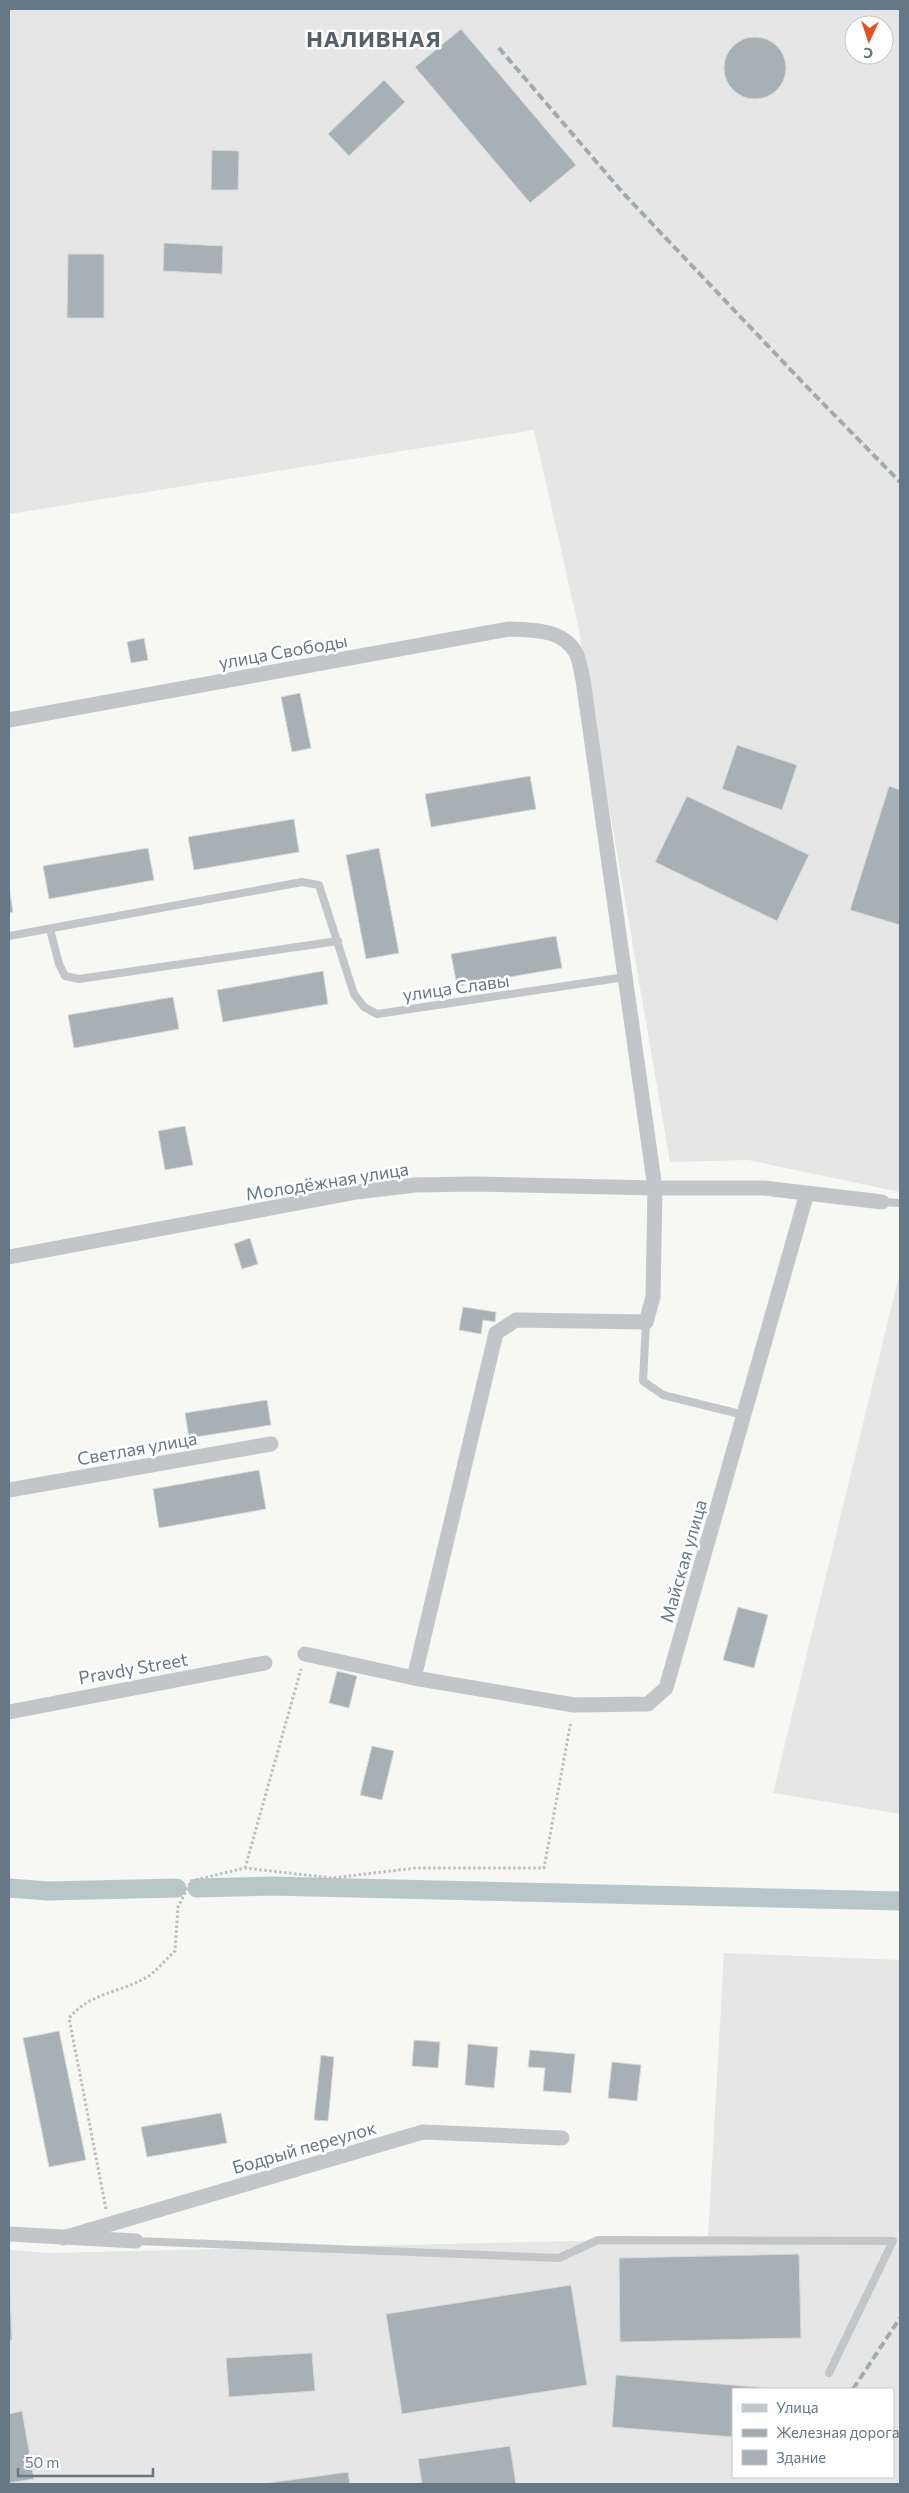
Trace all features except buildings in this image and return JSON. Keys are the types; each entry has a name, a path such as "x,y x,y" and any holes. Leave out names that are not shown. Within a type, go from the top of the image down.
{"street":[{"name":"улица Свободы","path":"9,720 509,629 541,630 564,639 576,654 583,680 625,977"},
{"path":"414,1678 496,1333 516,1320 646,1322 653,1297 655,1188 625,977"},
{"name":"Молодёжная улица","path":"9,1256 357,1192 405,1186 474,1184 655,1188 764,1188 882,1202"},
{"name":"Майская улица","path":"305,1654 414,1678 574,1705 648,1704 666,1688 807,1194"},
{"name":"Светлая улица","path":"9,1490 271,1444"},
{"name":"Pravdy Street","path":"9,1712 265,1663"},
{"name":"Бодрый переулок","path":"63,2238 423,2132 562,2138"},
{"path":"9,2234 136,2241"}],"lane":[{"name":"улица Славы","path":"9,936 302,882 319,885 354,994 364,1007 377,1014 625,977"},
{"path":"50,929 59,964 65,976 79,979 338,941"},
{"path":"882,1202 900,1203"},
{"path":"646,1322 643,1381 663,1395 744,1415"},
{"path":"136,2241 559,2258 598,2240 893,2241 829,2373"}],"path":[{"path":"245,1868 305,1654"},
{"path":"109,2224 69,2018 79,2006 110,1990 147,1977 175,1951 178,1908 190,1881 245,1868 332,1878 416,1868 544,1868 574,1705"}],"shaded area":[{"path":"9,9 900,9 900,1192 748,1160 670,1162 578,625 534,430 9,514"},
{"path":"900,1272 900,1814 773,1793"},
{"path":"724,1953 900,1960 900,2484 9,2484 9,2250 49,2253 708,2238"}],"waterway":[{"path":"197,1888 270,1886 900,1901"},
{"path":"9,1888 48,1891 177,1888"}],"railway":[{"path":"499,48 623,193 900,482"},
{"path":"854,2388 900,2318"}],"district":[{"name":"НАЛИВНАЯ","path":"374,38"}]}
